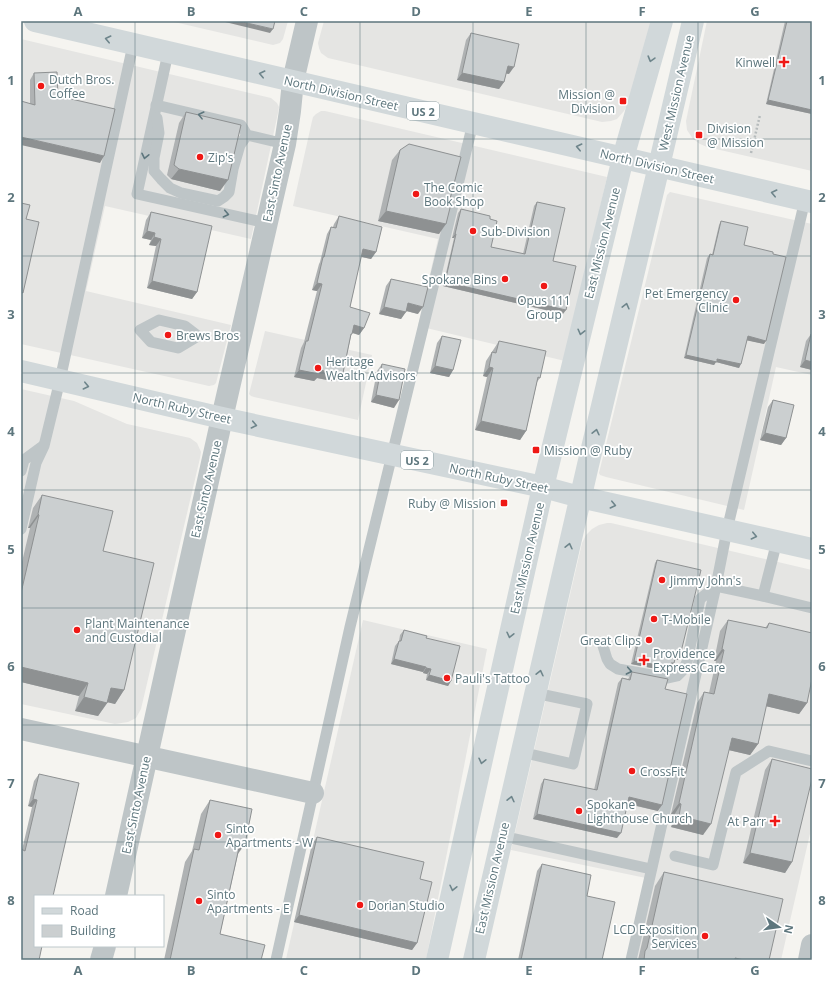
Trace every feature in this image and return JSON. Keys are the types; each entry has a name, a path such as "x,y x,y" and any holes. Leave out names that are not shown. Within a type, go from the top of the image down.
{"main road":[{"name":"North Division Street","path":"34,21 808,201"},
{"path":"623,158 662,21"},
{"name":"West Mission Avenue","path":"659,166 693,21"},
{"name":"East Mission Avenue","path":"437,960 544,487 623,158"},
{"name":"East Mission Avenue","path":"474,960 580,497 659,166"},
{"name":"North Ruby Street","path":"21,371 222,418 544,487 580,497 812,549"}],"street":[{"name":"East Sinto Avenue","path":"116,895 222,418 285,144 293,81 307,21"},
{"path":"21,729 313,793"},
{"path":"808,960 812,945"},
{"path":"102,960 105,947"}],"lane":[{"path":"21,529 36,463 44,446 60,380 134,45"},
{"path":"168,53 137,194 267,222"},
{"path":"156,105 241,125 247,135 285,144"},
{"path":"156,105 158,134 154,158 154,171 170,188 181,193 218,201 224,197 229,192 233,169 240,145 247,135"},
{"path":"276,960 350,627 473,123"},
{"path":"631,960 716,586 727,530 808,201"},
{"path":"21,471 24,460 44,446"},
{"path":"763,596 777,541"},
{"path":"716,586 812,608"},
{"path":"603,646 610,664 618,668 668,678 677,676 683,670 687,662 700,599 716,586"},
{"path":"521,752 573,764 575,757 587,704 535,693"},
{"path":"675,856 713,865 736,772 769,751 812,761"},
{"path":"502,836 651,869"}],"path":[{"path":"751,153 760,115"}],"shaded area":[{"path":"170,21 288,21 283,39 280,43 273,45"},
{"path":"324,21 652,21 628,104 617,119 602,122 328,58 321,53 318,43"},
{"path":"707,21 812,21 812,171 707,147 693,139 687,130 686,121"},
{"path":"21,39 271,98 277,103 279,107 278,113 251,239 105,206 86,291 231,325 216,383 214,385 209,386 21,344"},
{"path":"321,111 607,177 565,361 418,326 438,239 293,206 313,117"},
{"path":"670,192 812,224 812,375 776,367 744,510 606,477 600,475 599,473 667,195"},
{"path":"265,331 372,355 358,420 251,396 249,394"},
{"path":"21,389 74,401 127,424 190,438 197,443 201,452 141,709 136,718 128,722 115,724 21,704"},
{"path":"607,523 812,570 812,825 781,960 627,960 646,878 511,850 582,543 586,535 592,529"},
{"path":"363,620 487,649 426,960 286,959"}],"building":[{"path":"238,21 275,21 273,29"},
{"path":"787,21 812,21 812,110 768,100"},
{"path":"471,33 519,44 514,67 508,66 504,82 462,73"},
{"path":"57,72 58,96 115,109 104,156 21,137 21,101 35,105 34,73"},
{"name":"Zip's","path":"186,112 241,125 228,180 179,169 174,165"},
{"name":"The Comic Book Shop","path":"409,144 461,157 450,199 452,200 446,224 386,211 400,150"},
{"path":"537,202 565,208 553,261 576,266 566,310 445,282 461,209 490,216 490,219 497,221 491,247 525,254"},
{"path":"21,203 30,205 26,219 39,222 23,293 21,292"},
{"path":"151,212 212,226 197,292 152,281 161,239 154,237 155,233 147,231"},
{"path":"339,216 382,227 376,252 363,249 350,307 370,313 364,328 354,325 343,373 337,372 337,374 320,370 319,374 299,370 306,341 308,341 322,284 317,283 323,257 331,227 336,228"},
{"name":"Pet Emergency Clinic","path":"721,221 748,227 744,245 773,252 773,254 786,257 766,341 748,336 741,364 717,359 717,362 686,355 710,254 713,255"},
{"path":"391,279 428,287 423,307 408,303 406,312 384,307"},
{"path":"812,334 812,362 805,360"},
{"path":"442,336 461,340 453,370 435,366"},
{"path":"499,341 546,351 540,378 538,377 526,431 481,421 493,368 489,367 492,352 496,353"},
{"path":"382,364 405,369 399,400 376,395"},
{"path":"773,400 794,405 786,438 765,433"},
{"name":"Plant Maintenance and Custodial","path":"42,495 113,511 103,551 154,563 124,690 111,688 107,703 84,697 88,683 21,667 21,593 39,515"},
{"path":"657,560 701,570 680,656 676,655 674,663 671,663 670,667 634,661"},
{"path":"728,620 767,628 769,623 812,633 812,679 807,703 769,694 758,744 732,738 711,824 679,816 681,804 679,803 704,692 714,694 724,650 722,649"},
{"path":"404,630 427,636 426,638 460,646 451,681 429,675 431,669 426,667 394,659"},
{"path":"632,672 668,679 665,689 687,694 662,805 629,797 621,833 537,814 544,779 597,790 622,678 630,680"},
{"name":"At Parr","path":"772,759 812,769 812,779 792,862 750,853"},
{"path":"39,774 79,783 53,895 34,895 34,947 42,947 39,960 21,960 21,849 25,851 37,800 33,799"},
{"path":"210,800 252,809 245,844 240,843 220,934 265,945 261,960 170,960 194,849 199,850"},
{"name":"Dorian Studio","path":"317,837 424,862 420,879 432,882 417,943 299,915"},
{"path":"542,864 591,875 587,896 615,902 602,960 521,960"},
{"name":"LCD Exposition Services","path":"664,872 783,899 769,960 744,960 735,958 735,960 644,960"}],"place":[{"name":"Kinwell","path":"784,62"},
{"name":"Dutch Bros. Coffee","path":"41,86"},
{"name":"Mission @ Division","path":"623,101"},
{"name":"Division @ Mission","path":"699,135"},
{"name":"Zip's","path":"200,157"},
{"name":"The Comic Book Shop","path":"416,194"},
{"name":"Sub-Division","path":"473,231"},
{"name":"Spokane Bins","path":"505,279"},
{"name":"Opus 111 Group","path":"544,286"},
{"name":"Pet Emergency Clinic","path":"736,300"},
{"name":"Brews Bros","path":"168,335"},
{"name":"Heritage Wealth Advisors","path":"318,368"},
{"name":"Mission @ Ruby","path":"536,450"},
{"name":"Ruby @ Mission","path":"504,503"},
{"name":"Jimmy John's","path":"662,580"},
{"name":"T-Mobile","path":"654,619"},
{"name":"Plant Maintenance and Custodial","path":"77,630"},
{"name":"Great Clips","path":"649,640"},
{"name":"Providence Express Care","path":"644,660"},
{"name":"Pauli's Tattoo","path":"447,678"},
{"name":"CrossFit","path":"632,771"},
{"name":"Spokane Lighthouse Church","path":"579,811"},
{"name":"At Parr","path":"775,821"},
{"name":"Sinto Apartments - W","path":"218,835"},
{"name":"Sinto Apartments - E","path":"199,901"},
{"name":"Dorian Studio","path":"360,905"},
{"name":"LCD Exposition Services","path":"705,936"}]}
